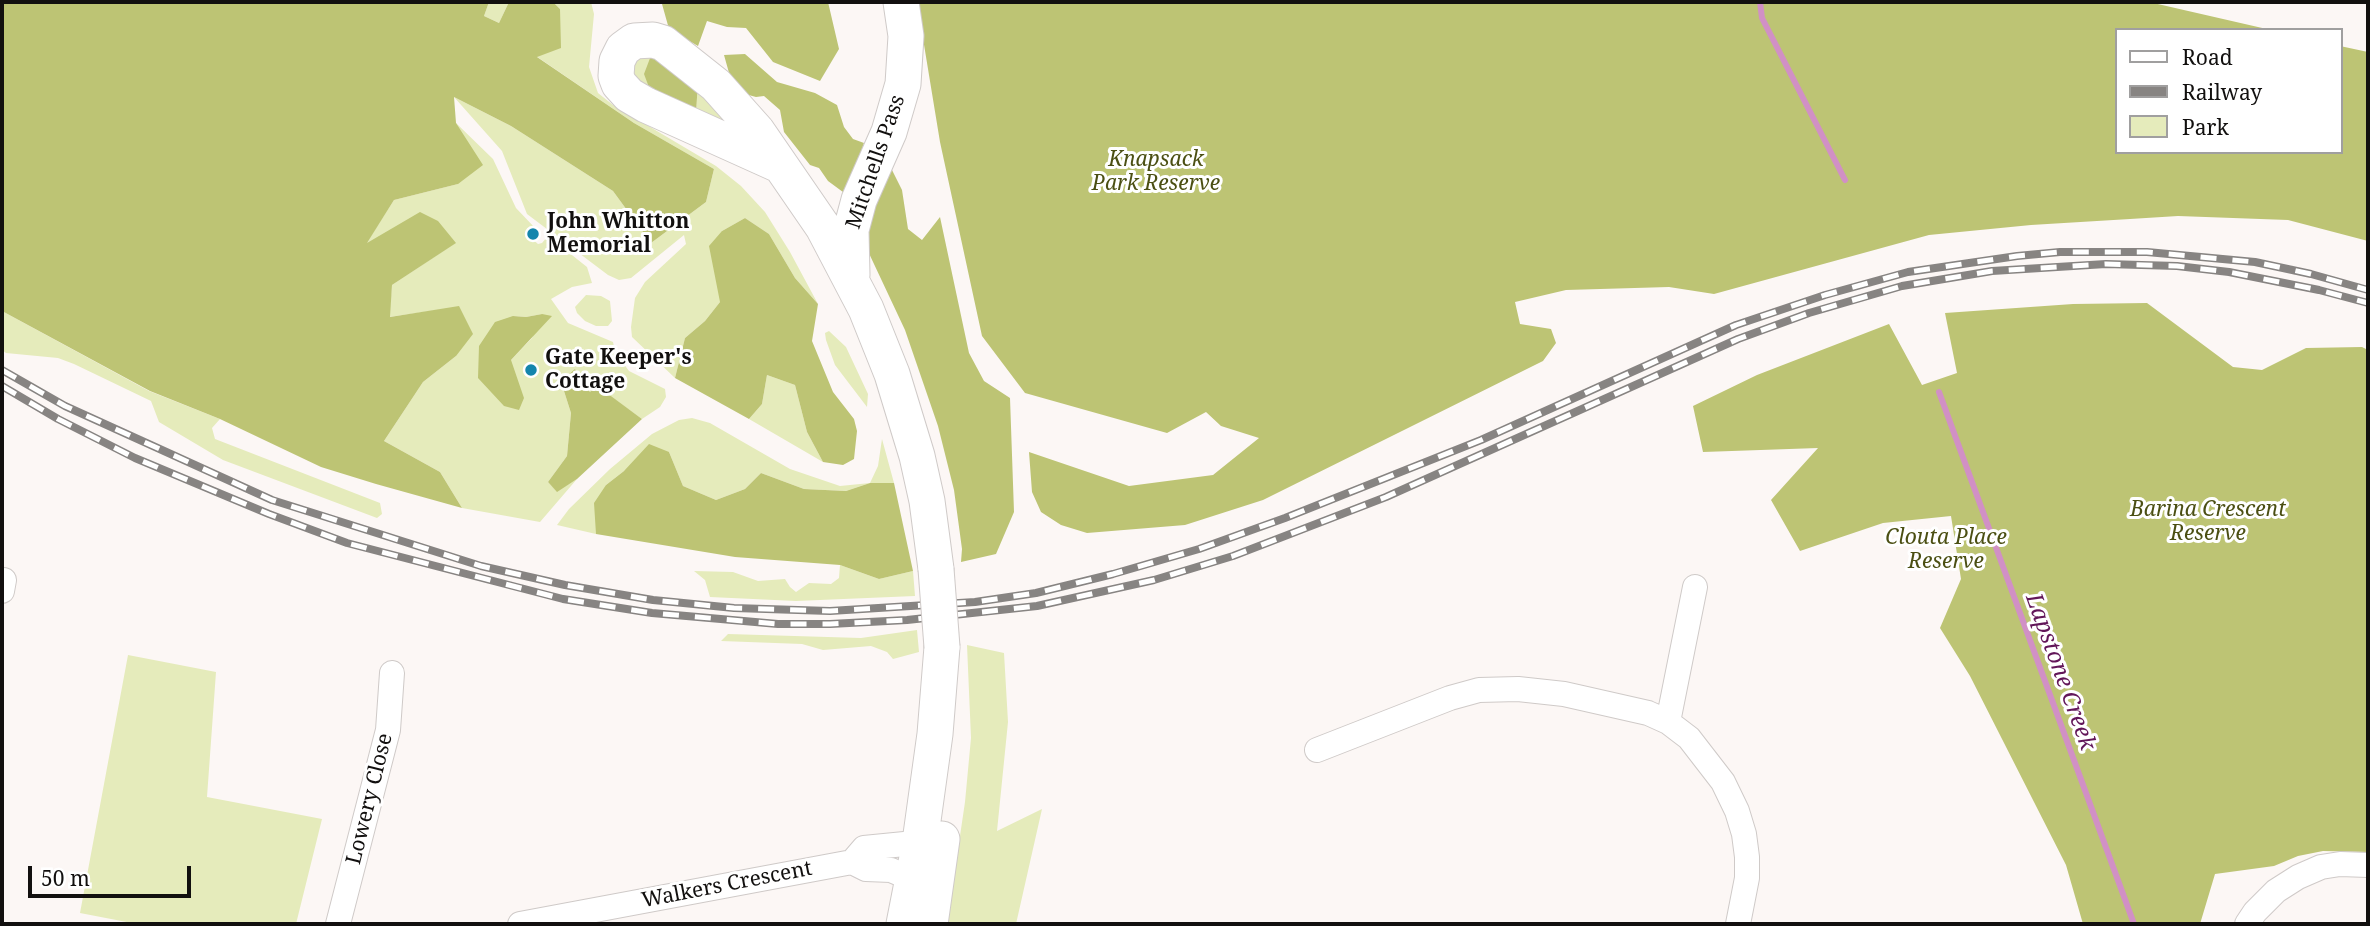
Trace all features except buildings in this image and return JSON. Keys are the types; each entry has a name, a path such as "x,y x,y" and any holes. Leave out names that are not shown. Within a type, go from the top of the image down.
{"main road":[{"name":"Mitchells Pass","path":"852,281 851,230 863,188 892,122 903,84 906,58 901,2"},
{"path":"779,165 823,227 852,281 884,354 906,418 927,501 942,647 946,759 931,841 930,924"},
{"path":"904,924 912,879 931,841"}],"street":[{"path":"1668,722 1695,587"},
{"name":"Lowery Close","path":"338,924 388,730 392,673"},
{"path":"1317,750 1450,698 1479,690 1498,688 1564,694 1648,713 1668,722 1689,738 1723,782 1737,811 1747,857 1738,924"},
{"name":"Walkers Crescent","path":"852,862 864,848 931,841"},
{"name":"Walkers Crescent","path":"520,924 852,862 866,869 891,870 912,879"},
{"path":"2247,924 2276,891 2298,877 2321,867 2340,864 2368,865"}],"green space":[{"path":"2,2 489,2 484,16 499,23 509,2 553,2 560,9 561,48 537,57 634,123 714,169 706,202 651,243 613,191 511,126 454,97 456,123 483,165 458,184 394,200 367,243 420,212 438,221 456,243 392,285 390,317 459,306 473,334 456,356 423,382 384,441 440,472 462,508 376,484 321,467 220,419 150,391 2,311"},
{"path":"489,2 509,2 499,23 484,16"},
{"path":"553,2 591,2 594,14 589,67 598,93 613,105 716,166 741,186 765,212 818,304 795,278 769,234 745,218 722,231 720,302 705,321 685,338 675,378 632,337 635,298 645,282 686,244 684,235 631,278 619,280 608,275 527,214 502,151 454,97 511,126 613,191 651,243 706,202 714,169 634,123 536,56 560,9"},
{"path":"646,2 828,2 839,49 820,81 773,62 746,28 727,27 707,21 698,46 669,29 662,4"},
{"name":"Knapsack Park Reserve","path":"917,2 2149,2 2262,28 2114,28 2114,154 2342,154 2342,46 2368,52 2368,241 2288,220 2178,216 2031,225 1929,235 1714,294 1669,287 1566,290 1515,302 1520,324 1551,329 1556,343 1543,361 1263,500 1185,525 1087,533 1061,525 1041,512 1032,492 1029,452 1129,486 1213,475 1259,438 1221,426 1206,412 1167,433 1025,393 982,336 940,142"},
{"path":"652,53 650,90 635,78 630,70 632,57"},
{"path":"652,53 698,81 696,114 650,90 644,74"},
{"path":"745,54 777,82 815,93 837,105 844,127 853,139 864,143 847,195 828,181 819,168 810,165 784,132 780,110 764,96 745,94 731,80 724,55"},
{"path":"698,81 725,115 722,119 696,114"},
{"path":"456,123 493,159 516,208 536,229 530,237 538,244 548,236 587,267 592,283 572,287 551,299 568,323 613,342 615,352 629,371 665,389 666,397 660,407 642,419 596,386 591,392 575,369 564,391 571,413 567,456 548,482 557,491 577,479 540,522 462,508 440,472 384,441 423,382 456,356 459,307 389,317 392,285 455,243 365,245 394,200 458,184","holes":["542,314 532,338 511,360 513,316"]},
{"path":"890,166 902,190 908,229 922,240 940,217 969,353 984,381 1010,398 1014,512 996,554 961,562 962,549 954,490 938,426 905,330 866,247 864,205"},
{"path":"745,218 769,234 795,278 818,304 812,341 833,392 854,419 857,431 854,459 843,465 823,462 807,432 795,385 767,375 762,404 749,419 675,378 685,338 705,321 720,302 709,246 722,231"},
{"path":"586,295 601,296 610,301 612,321 608,326 596,326 577,313 575,307"},
{"name":"Barina Crescent Reserve","path":"2147,303 2233,367 2262,370 2306,348 2362,347 2368,350 2368,852 2323,851 2298,856 2274,866 2215,874 2200,924 2083,924 2066,865 1970,676 1940,628 1961,579 1951,516 1883,523 1800,551 1771,500 1818,448 1703,452 1693,406 1757,375 1889,324 1922,385 1957,373 1945,313 2073,304"},
{"path":"2,311 149,391 220,419 212,428 215,439 380,503 382,514 377,518 223,460 159,422 151,401 74,364 58,358 6,353 2,350"},
{"path":"513,316 552,316 511,360 524,398 519,410 504,406 478,378 479,346 495,322"},
{"path":"829,331 846,347 868,394 867,407 835,365 826,340 825,333"},
{"path":"575,369 590,392 596,385 642,419 577,479 557,492 548,482 567,456 571,413 564,391 565,378"},
{"path":"767,375 795,385 807,432 823,462 749,419 762,404"},
{"path":"692,418 710,423 790,469 840,486 870,483 846,491 804,489 761,473 745,489 716,500 683,486 669,452 624,471 606,485 596,520 596,534 557,525 569,509 610,469 652,434 679,420"},
{"path":"882,439 894,483 870,483 878,466"},
{"path":"649,444 669,452 683,486 716,500 745,489 761,473 804,489 846,491 870,483 894,483 913,571 879,579 840,565 735,557 596,534 594,503 606,485 624,471"},
{"path":"840,565 879,579 913,571 915,596 796,601 710,597 705,580 694,571 733,572 758,581 785,579 796,592 809,583 831,584 839,578"},
{"path":"917,630 919,652 893,659 887,652 871,646 823,650 802,644 721,641 728,634 861,638"},
{"path":"967,645 1004,653 1008,722 997,831 1042,809 1016,924 947,924 965,802 971,738"},
{"path":"128,655 216,672 207,797 322,819 296,924 137,924 80,913"}],"waterway":[{"name":"Lapstone Creek","path":"1760,2 1762,18 1845,180"},
{"name":"Lapstone Creek","path":"1939,392 2134,924"}],"railway":[{"path":"2,370 65,406 272,500 481,566 565,585 653,600 734,608 830,611 975,602 1036,593 1199,549 1481,440 1736,325 1825,295 1908,272 2060,252 2147,252 2255,262 2368,290"},
{"path":"2,386 58,419 135,458 269,514 347,543 563,599 652,613 778,624 830,624 907,620 1037,606 1154,580 1233,556 1386,497 1738,339 1809,313 1902,286 1992,271 2106,264 2177,266 2229,272 2368,303"}],"place":[{"name":"John Whitton Memorial","path":"533,234"},
{"name":"Gate Keeper's Cottage","path":"531,370"}],"park label":[{"name":"Clouta Place Reserve","path":"1946,550"}]}
